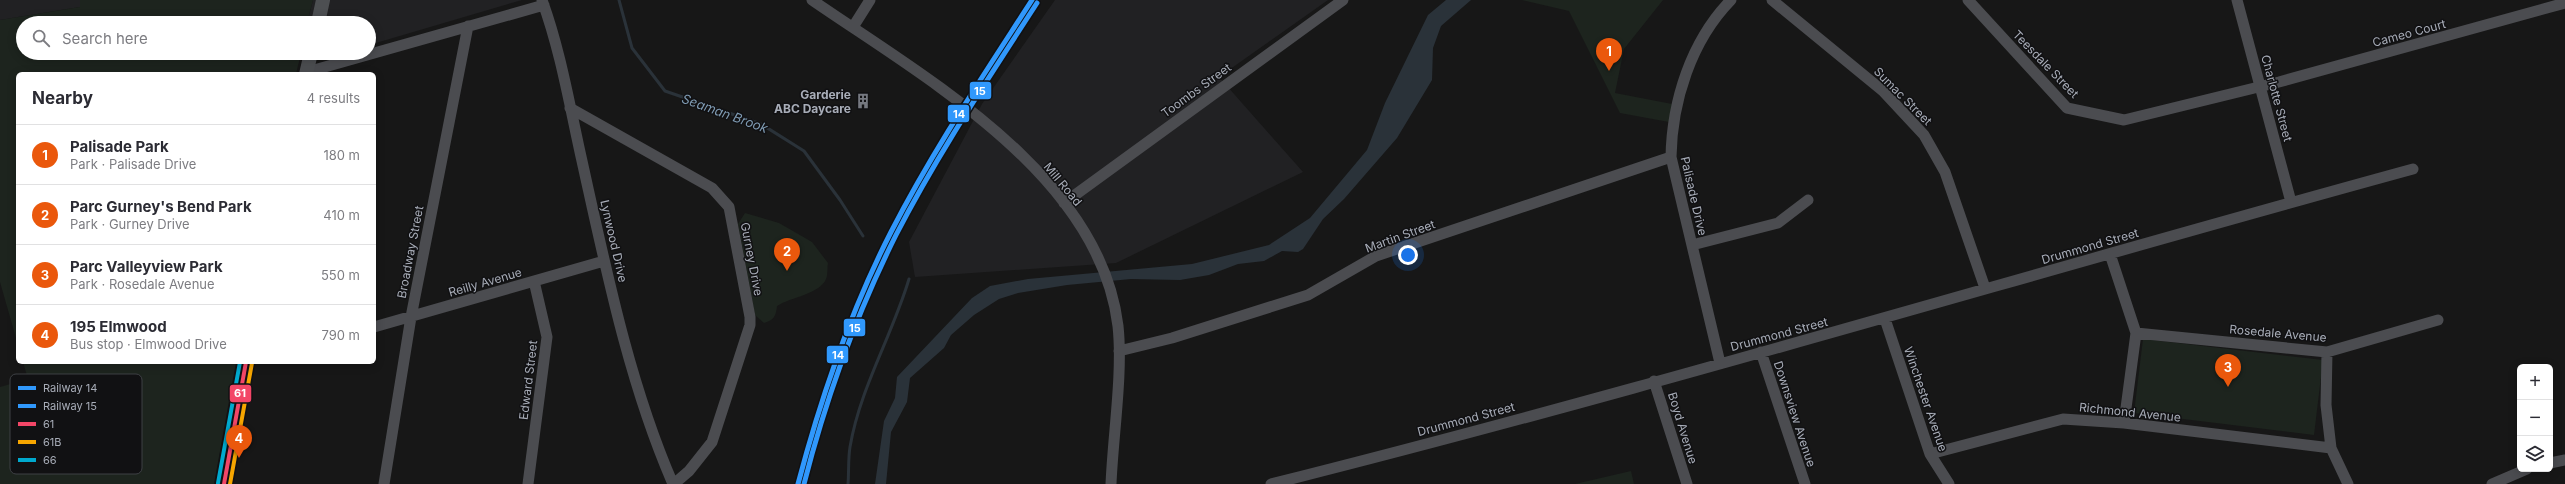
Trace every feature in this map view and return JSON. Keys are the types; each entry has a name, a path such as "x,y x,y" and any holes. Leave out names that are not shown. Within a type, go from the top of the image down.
{"main road":[{"path":"320,16 323,0"},
{"path":"306,72 309,60"},
{"path":"224,484 249,364"}],"street":[{"name":"Mill Road","path":"812,0 853,26 982,118 1064,203 1098,257 1114,308 1119,351 1110,484"},
{"path":"853,26 870,0"},
{"name":"Toombs Street","path":"1064,203 1343,0"},
{"name":"Palisade Drive","path":"1720,363 1671,157 1674,113 1692,58 1731,0"},
{"name":"Sumac Street","path":"1772,0 1883,91 1924,135 1945,172 1985,288"},
{"name":"Teesdale Street","path":"1968,0 2067,108 2124,120 2260,86"},
{"name":"Charlotte Street","path":"2237,0 2291,202"},
{"path":"376,53 543,2"},
{"name":"Lynwood Drive","path":"543,2 570,108 604,261 653,438 673,484"},
{"name":"Cameo Court","path":"2260,86 2565,3"},
{"name":"Broadway Street","path":"384,484 411,317 468,26"},
{"path":"309,72 351,60"},
{"name":"Gurney Drive","path":"570,108 712,188 729,207 750,317 750,325 712,442 689,471 673,484"},
{"name":"Martin Street","path":"1119,351 1172,338 1308,296 1376,256 1671,157"},
{"name":"Drummond Street","path":"1271,484 1370,459 1885,319 1985,288 2414,169"},
{"path":"1692,246 1778,223 1808,200"},
{"path":"2110,254 2136,334 2124,423"},
{"name":"Reilly Avenue","path":"376,326 604,261"},
{"name":"Edward Street","path":"528,484 547,337 534,281"},
{"name":"Winchester Avenue","path":"1885,319 1930,454 1949,484"},
{"name":"Rosedale Avenue","path":"2136,334 2327,352 2438,320"},
{"name":"Downsview Avenue","path":"1761,352 1805,484"},
{"path":"2327,352 2326,405 2331,448 2348,484"},
{"name":"Boyd Avenue","path":"1654,381 1687,484"},
{"name":"Richmond Avenue","path":"1930,454 2063,419 2124,423 2331,448"},
{"path":"2553,463 2565,460"},
{"path":"2492,484 2520,472"}],"shaded area":[{"path":"0,0 80,0 80,7 16,16 16,17 0,20"},
{"path":"80,0 313,0 309,16 25,16 80,7"},
{"path":"313,0 522,0 376,43 376,16 309,16"},
{"path":"1055,0 1328,0 1219,77 1303,172 1116,263 915,277 909,242 982,104"},
{"path":"1446,0 1471,0 1441,26 1433,48 1432,80 1397,138 1344,199 1323,219 1303,249 1298,252 1282,251 1264,261 1238,264 1209,275 1180,280 1131,279 1067,285 1018,293 999,299 974,315 951,335 944,348 910,378 907,402 891,432 886,484 875,484 884,421 895,398 897,377 972,298 990,286 1028,279 1192,264 1269,245 1310,218 1367,150 1385,103 1428,15"},
{"path":"1522,0 1663,0 1624,49 1615,93 1672,104 1669,122 1620,113 1569,11"},
{"path":"16,17 16,60 299,60 296,72 16,72 16,338 0,282 0,20"},
{"path":"745,213 779,223 812,242 828,263 827,277 823,284 812,292 777,306 774,317 764,323 755,315 738,224"},
{"path":"2143,339 2323,360 2314,435 2134,413"},
{"path":"24,364 236,364 214,484 0,484 0,387 10,384 10,474 142,474 142,374 27,374"},
{"path":"1631,471 1634,484 1575,484"}],"waterway":[{"name":"Seaman Brook","path":"619,0 632,48 665,91 761,124 804,151 840,200 863,236"},
{"name":"Seaman Brook","path":"848,484 850,447 861,404 909,279"}],"rail line":[{"name":"14","path":"798,484 816,419 838,355 862,293 876,262 923,173 1032,0"},
{"name":"15","path":"804,484 822,420 843,357 881,265 928,176 1037,3"}],"transit line":[{"name":"66","path":"218,483 240,364"},
{"name":"61","path":"224,484 246,364"},
{"name":"61B","path":"230,484 252,364"}],"place":[{"name":"Palisade Park","path":"1609,71"},
{"name":"Garderie ABC Daycare","path":"863,101"},
{"name":"Parc Gurney's Bend Park","path":"787,271"},
{"name":"Parc Valleyview Park","path":"2228,387"},
{"name":"195 Elmwood","path":"239,458"}]}
